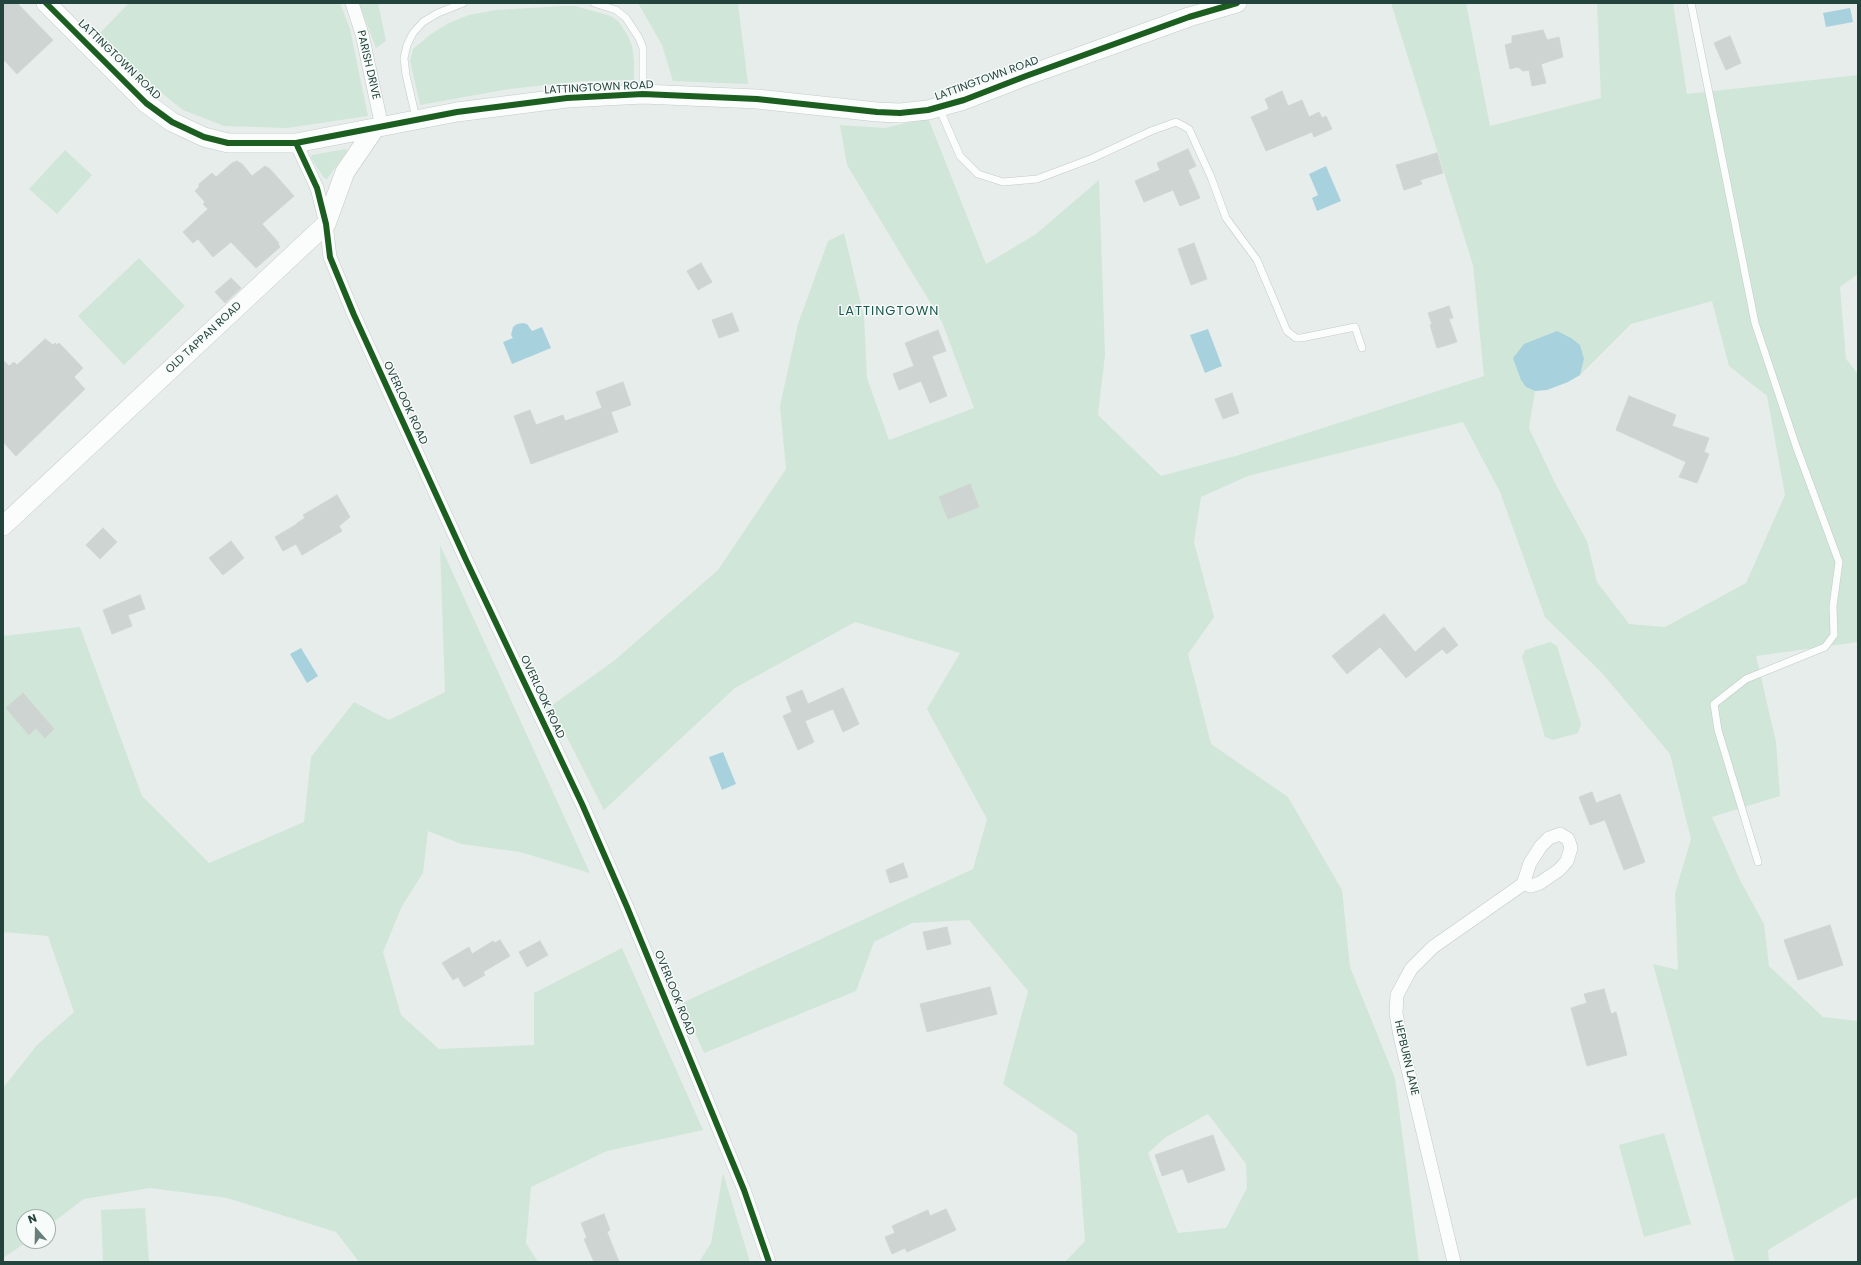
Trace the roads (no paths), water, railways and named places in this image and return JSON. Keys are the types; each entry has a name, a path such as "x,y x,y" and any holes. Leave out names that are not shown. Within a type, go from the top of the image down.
{"street":[{"name":"LATTINGTOWN ROAD","path":"46,3 146,103 172,122 204,137 228,143 296,143 417,121 457,112 567,98 643,94 757,99 900,113 939,107 964,100 1189,17 1237,3"},
{"name":"PARISH DRIVE","path":"352,3 362,34 379,128"},
{"name":"OLD TAPPAN ROAD","path":"3,526 326,224 345,172 379,128"},
{"name":"OVERLOOK ROAD","path":"296,143 317,188 326,224 330,257 354,315 466,560 582,804 621,893 744,1190 769,1262"},
{"name":"HEPBURN LANE","path":"1454,1262 1400,1036 1396,1013 1397,995 1411,968 1433,947 1523,884"}],"lane":[{"path":"417,121 406,75 404,58 407,45 413,33 423,22 438,13 463,3"},
{"path":"594,3 621,14 626,18 636,33 643,48 643,94"},
{"path":"1691,3 1755,323 1796,446 1839,562 1833,606 1834,635 1824,647 1746,679 1714,704 1718,730 1758,862"},
{"path":"939,107 960,156 978,174 1003,182 1037,179 1093,158 1150,131 1176,122 1190,129 1211,177 1226,218 1257,260 1287,331 1296,338 1301,338 1355,327 1362,348"}],"water":[{"path":"1850,8 1853,22 1826,27 1823,13"},
{"path":"1326,166 1341,201 1317,211 1312,198 1318,195 1309,174"},
{"path":"517,324 527,324 532,331 542,327 551,348 512,364 503,342 513,338 511,335 513,327"},
{"path":"1208,329 1222,366 1205,373 1190,335"},
{"path":"1557,331 1571,338 1580,345 1584,359 1580,375 1568,382 1547,390 1535,391 1526,387 1521,380 1513,358 1524,344"},
{"path":"301,648 318,676 307,683 290,654"},
{"path":"723,752 736,784 722,790 709,757"}],"district":[{"name":"LATTINGTOWN","path":"889,312"}]}
